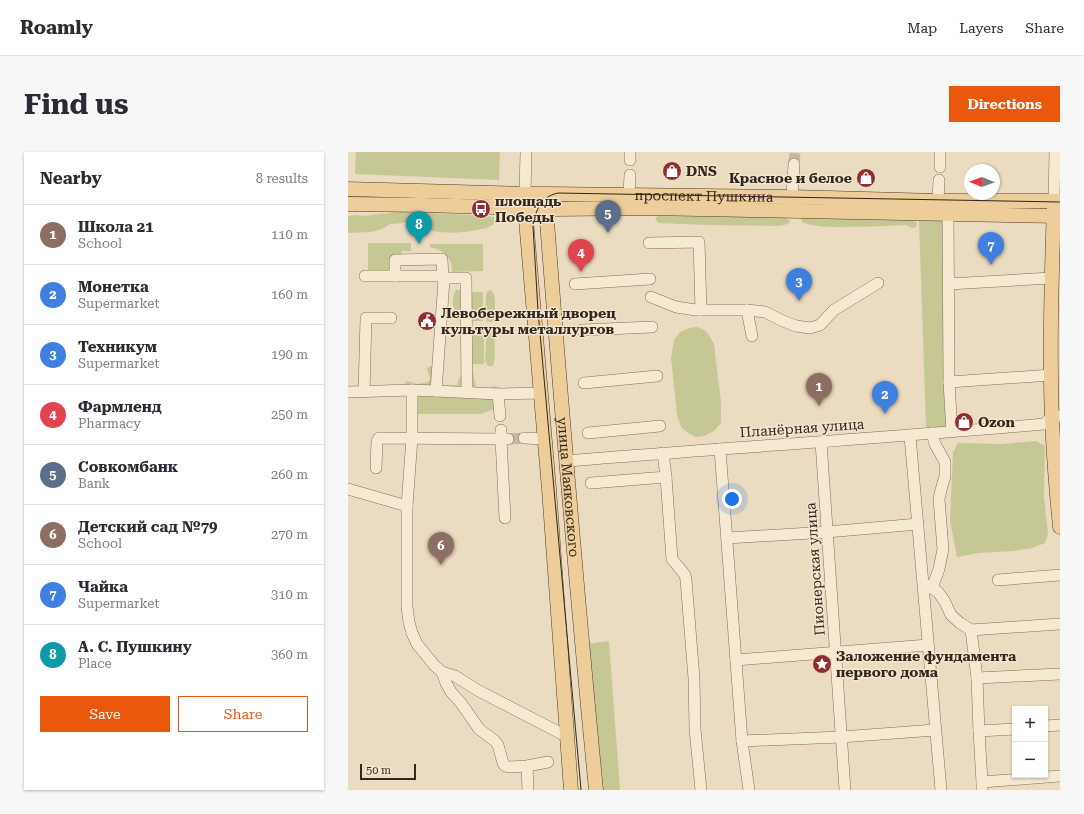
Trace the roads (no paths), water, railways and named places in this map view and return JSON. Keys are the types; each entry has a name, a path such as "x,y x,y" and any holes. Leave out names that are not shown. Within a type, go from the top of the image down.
{"main road":[{"name":"проспект Пушкина","path":"348,189 525,194 629,194 938,201 1057,200"},
{"name":"улица Маяковского","path":"525,194 571,790"},
{"path":"525,194 546,209"},
{"path":"1057,200 1057,216 1051,278 1051,375 1056,417 1060,527"},
{"name":"проспект Пушкина","path":"348,204 546,209 656,208 1057,216"},
{"name":"улица Маяковского","path":"546,209 566,461 596,790"}],"street":[{"name":"улица Маяковского","path":"525,194 526,152"},
{"path":"940,152 940,167"},
{"path":"1055,152 1057,200"},
{"path":"792,197 794,164"},
{"path":"629,194 630,175"},
{"path":"938,201 939,180"},
{"path":"948,214 949,382 952,432"},
{"path":"649,243 699,242 701,310"},
{"path":"395,276 395,260 442,260 444,282 436,390"},
{"path":"413,260 413,276"},
{"path":"428,260 428,276"},
{"path":"365,276 439,276 443,278 466,278 467,392"},
{"path":"949,284 1051,278"},
{"path":"575,284 650,279"},
{"path":"651,297 676,307 701,310 747,310 764,312 796,326 810,328 820,325 834,310 878,283"},
{"path":"747,310 752,336"},
{"path":"364,392 366,318 391,318"},
{"path":"582,330 652,327"},
{"path":"949,382 1051,375"},
{"path":"584,383 657,376"},
{"path":"412,390 412,438 407,506 407,607 412,633 417,644 435,666 442,672 455,676 479,691 568,737"},
{"path":"348,392 436,390 498,394 541,393"},
{"path":"498,394 500,416"},
{"name":"Планёрная улица","path":"566,461 910,436 1044,424 1056,417"},
{"path":"588,433 660,426"},
{"path":"928,586 940,569 943,549 940,490 945,476 945,462 935,444 932,433"},
{"path":"376,468 377,441 380,438 504,436 505,518"},
{"path":"910,436 918,524 928,586 928,645 941,790"},
{"path":"524,438 545,439"},
{"name":"Пионерская улица","path":"821,442 845,790"},
{"path":"720,449 742,741 749,790"},
{"path":"663,453 672,559 685,575 686,580 701,790"},
{"path":"591,483 666,477"},
{"path":"348,489 407,506"},
{"path":"727,538 827,532 918,524"},
{"path":"998,580 1060,574"},
{"path":"928,586 938,592 942,597 951,615 971,630 1060,624"},
{"path":"971,630 977,678 982,786 1060,776"},
{"path":"736,660 928,645"},
{"path":"442,672 451,692 479,729 498,745 504,765 509,767 527,766 548,762"},
{"path":"977,678 1060,674"},
{"path":"1048,726 1060,725"},
{"path":"979,731 1012,728"},
{"path":"742,741 841,737 935,730"},
{"path":"527,766 528,790"}],"tunnel":[{"path":"794,164 795,152"},
{"path":"509,439 524,438"}],"tram line":[{"path":"581,790 538,311 533,226 537,210 543,201 558,193 1060,202"}],"place":[{"name":"DNS","path":"672,171"},
{"name":"Красное и белое","path":"866,178"},
{"name":"площадь Победы","path":"481,209"},
{"name":"Совкомбанк","path":"608,233"},
{"name":"А. С. Пушкину","path":"419,244"},
{"name":"Чайка","path":"991,265"},
{"name":"Фармленд","path":"581,272"},
{"name":"Техникум","path":"799,301"},
{"name":"Левобережный дворец культуры металлургов","path":"427,321"},
{"name":"Школа 21","path":"819,406"},
{"name":"Монетка","path":"885,414"},
{"name":"Ozon","path":"964,422"},
{"name":"Детский сад №79","path":"441,565"},
{"name":"Заложение фундамента первого дома","path":"822,664"}]}
